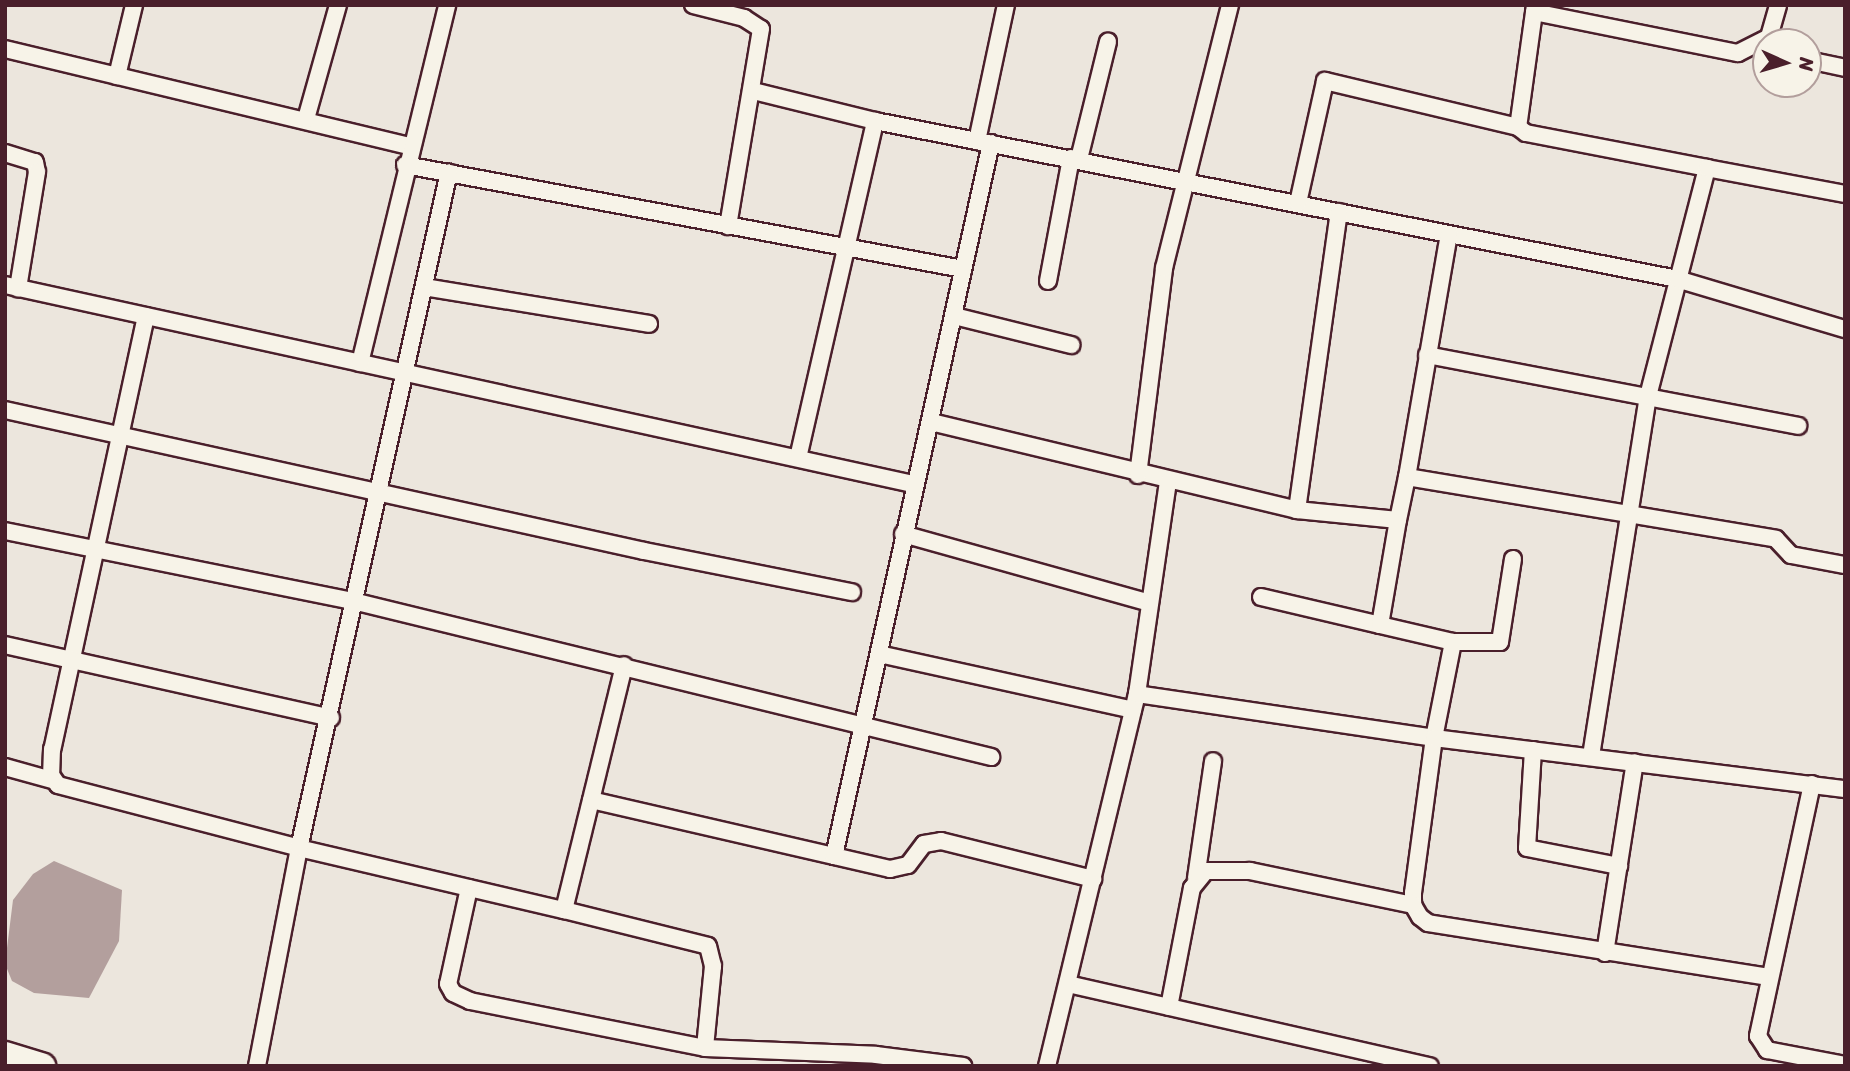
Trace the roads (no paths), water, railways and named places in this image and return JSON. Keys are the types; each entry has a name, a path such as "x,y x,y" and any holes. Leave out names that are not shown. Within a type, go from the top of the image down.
{"main road":[{"path":"5,1055 42,1066"}],"street":[{"path":"117,76 134,5"},
{"path":"306,119 338,5"},
{"path":"360,363 405,165 447,5"},
{"path":"694,5 744,18 761,29 753,91 727,226"},
{"path":"834,856 914,484 931,422 954,316 1006,5"},
{"path":"1138,475 1164,268 1230,5"},
{"path":"1772,28 1778,5"},
{"path":"1518,127 1534,9 1738,52 1752,50"},
{"path":"1048,281 1075,158 1108,42"},
{"path":"5,49 410,146"},
{"path":"1822,64 1845,68"},
{"path":"1298,203 1325,81 1518,127 1526,133 1845,194"},
{"path":"753,91 875,121 1187,180 1677,279 1845,329"},
{"path":"798,458 875,121"},
{"path":"5,153 35,162 37,172 11,287 914,484"},
{"path":"405,165 963,269"},
{"path":"1591,757 1648,396 1707,168"},
{"path":"257,1066 299,848 357,602 377,493 449,172"},
{"path":"1297,510 1339,212"},
{"path":"1380,625 1449,234"},
{"path":"424,287 649,324"},
{"path":"52,780 52,748 146,316"},
{"path":"954,316 1071,345"},
{"path":"1427,355 1798,426"},
{"path":"5,410 122,433 377,493 852,593"},
{"path":"931,422 1138,475 1297,510 1398,520"},
{"path":"1407,477 1776,539 1791,555 1845,565"},
{"path":"1047,1066 1137,694 1168,482"},
{"path":"5,531 357,602 624,665 991,757"},
{"path":"903,534 1150,603"},
{"path":"1261,597 1453,642 1500,642 1513,559"},
{"path":"1413,905 1434,738 1453,642"},
{"path":"5,645 331,718"},
{"path":"879,654 1133,710"},
{"path":"564,910 624,665"},
{"path":"1137,694 1434,738 1845,789"},
{"path":"1533,750 1527,848 1619,866"},
{"path":"1169,1007 1183,924 1196,878 1213,761"},
{"path":"1605,953 1635,762"},
{"path":"5,767 52,780 70,789 299,848 708,946 713,966 705,1048"},
{"path":"1812,784 1758,1026 1760,1044 1767,1050 1845,1065"},
{"path":"591,800 834,856 900,868 923,844 941,841 1093,879"},
{"path":"1196,878 1218,869 1250,872 1413,905 1428,923 1769,977"},
{"path":"469,888 448,976 453,993 470,1001 705,1048 876,1055 964,1066"},
{"path":"1068,984 1430,1066"}]}
